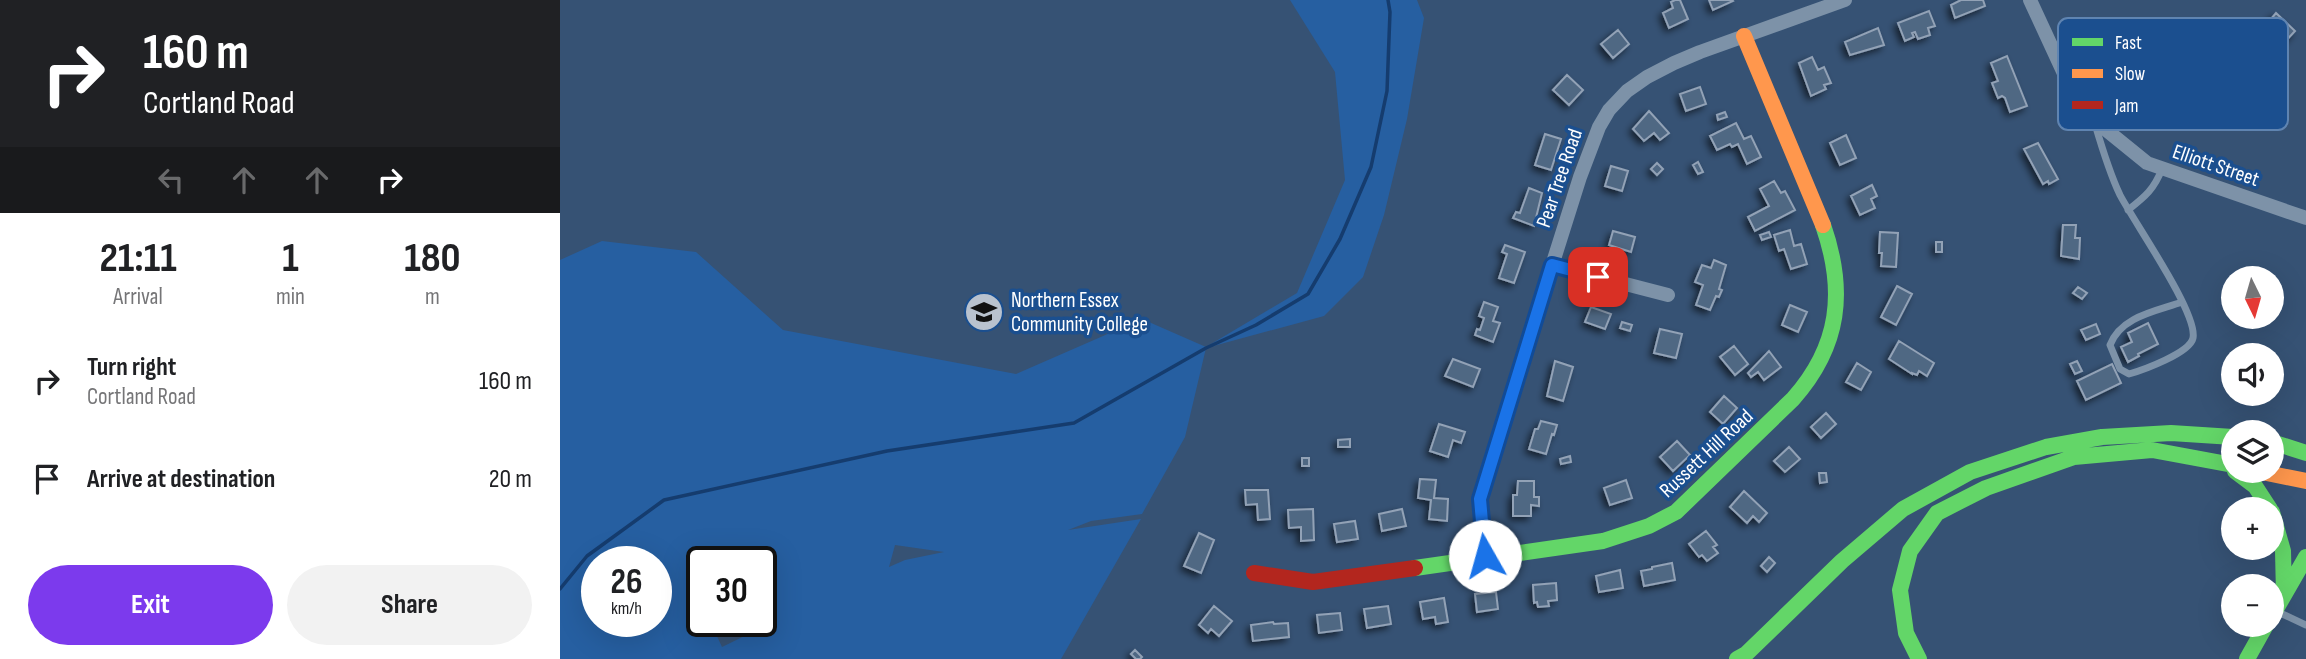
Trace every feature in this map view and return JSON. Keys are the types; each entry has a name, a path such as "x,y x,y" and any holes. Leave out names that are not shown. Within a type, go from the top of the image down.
{"main road":[{"name":"Russett Hill Road","path":"1254,573 1313,582 1603,541 1632,534 1676,512 1783,410 1807,383 1832,334 1837,311 1837,272 1830,243 1744,36"},
{"path":"1737,659 1842,561 1903,509 1970,472 2046,447 2102,437 2171,433 2221,436"},
{"path":"2284,436 2306,435"},
{"path":"2284,446 2306,453"},
{"path":"1919,659 1906,634 1900,590 1910,551 1937,513 1986,488 2074,457 2152,450 2221,465"},
{"path":"2284,477 2306,481"},
{"path":"2251,483 2262,497"},
{"path":"2284,595 2306,557"},
{"path":"2246,659 2259,637"}],"street":[{"name":"Pear Tree Road","path":"1485,556 1480,499 1580,177 1599,127 1609,110 1627,91 1647,77 1700,52 1845,0"},
{"name":"Elliott Street","path":"2030,0 2058,61"},
{"name":"Elliott Street","path":"2106,130 2147,163 2306,218"},
{"path":"1552,265 1668,295"}],"lane":[{"path":"2097,130 2107,163 2128,210 2182,302 2193,328 2193,339 2188,346 2155,365 2129,374 2120,369 2110,345 2121,326 2182,302"},
{"path":"2128,210 2146,197 2156,185 2162,169"},
{"path":"2284,620 2306,625"}],"shaded area":[{"path":"1290,0 1417,0 1424,18 1407,119 1384,215 1363,277 1324,316 1206,348 1185,437 1142,514 1091,521 1068,530 1141,519 1061,659 560,659 560,260 602,241 696,252 783,330 1016,374 1142,319 1206,347 1297,293 1345,180 1335,72","holes":["895,545 944,552 905,560 889,567"]}],"building":[{"path":"1680,0 1688,19 1669,28 1663,13 1673,8 1671,2"},
{"path":"1709,0 1732,0 1733,1 1713,10"},
{"path":"1961,0 1983,0 1985,6 1955,18 1951,5"},
{"path":"1929,11 1935,26 1928,28 1930,35 1918,39 1915,32 1912,33 1914,37 1905,41 1898,23"},
{"path":"2288,24 2295,31 2288,39"},
{"path":"1878,28 1884,45 1850,55 1845,42"},
{"path":"1618,30 1629,44 1613,58 1601,44"},
{"path":"2007,56 2027,106 2010,112 2005,98 1998,98 1992,83 1998,81 1991,63"},
{"path":"1812,57 1818,70 1824,67 1831,83 1824,85 1826,89 1811,96 1799,63"},
{"path":"1567,75 1583,90 1569,105 1553,90"},
{"path":"1700,87 1706,104 1686,111 1680,94"},
{"path":"1649,111 1669,133 1660,140 1654,133 1644,141 1633,129"},
{"path":"1725,112 1727,117 1718,120 1717,115"},
{"path":"1736,123 1744,139 1751,136 1761,157 1747,164 1738,144 1732,147 1730,144 1717,150 1710,136"},
{"path":"1545,134 1561,139 1551,170 1535,165"},
{"path":"1846,135 1856,158 1840,165 1830,143"},
{"path":"2038,143 2058,179 2049,184 2048,181 2043,184 2024,149"},
{"path":"1698,162 1703,172 1698,174 1693,165"},
{"path":"1657,163 1663,169 1657,175 1651,169"},
{"path":"1611,166 1628,171 1622,191 1605,186"},
{"path":"1774,181 1781,193 1785,191 1795,210 1755,231 1748,217 1769,206 1760,189"},
{"path":"1872,185 1877,196 1871,199 1875,208 1860,215 1851,196"},
{"path":"1529,188 1542,193 1534,226 1513,218 1516,212 1520,213"},
{"path":"2063,225 2076,225 2075,238 2080,238 2079,259 2061,256"},
{"path":"1790,230 1794,246 1801,244 1807,264 1791,269 1784,249 1779,251 1774,235"},
{"path":"1613,231 1635,237 1631,252 1609,245"},
{"path":"1769,232 1771,237 1762,240 1760,235"},
{"path":"1880,232 1898,233 1896,267 1881,266"},
{"path":"1936,242 1942,242 1942,252 1936,252"},
{"path":"1505,245 1525,252 1514,283 1499,278 1507,254 1502,252"},
{"path":"1714,260 1726,265 1719,289 1722,290 1710,310 1696,305 1703,285 1695,282 1702,265 1711,268"},
{"path":"1897,286 1912,294 1896,325 1881,317"},
{"path":"2078,287 2087,293 2082,299 2073,293"},
{"path":"1484,302 1498,307 1493,321 1500,323 1493,342 1475,335 1484,318 1479,316"},
{"path":"1790,305 1807,312 1798,332 1782,325"},
{"path":"1591,307 1611,314 1605,329 1585,322"},
{"path":"1622,322 1632,325 1630,331 1620,328"},
{"path":"2148,323 2158,344 2128,362 2121,347 2132,342 2128,333"},
{"path":"2096,324 2100,334 2086,340 2081,330"},
{"path":"1660,329 1682,334 1676,358 1654,353"},
{"path":"1899,341 1934,363 1927,376 1919,371 1917,375 1912,374 1889,359"},
{"path":"1734,346 1748,364 1735,375 1720,357"},
{"path":"1769,351 1781,367 1764,380 1758,372 1751,377 1748,373"},
{"path":"1453,359 1480,369 1473,387 1445,376"},
{"path":"1555,361 1573,367 1563,401 1547,396"},
{"path":"2077,361 2082,371 2075,374 2070,364"},
{"path":"1857,363 1871,372 1861,390 1846,382"},
{"path":"2112,364 2121,383 2086,400 2077,381"},
{"path":"1724,396 1737,408 1723,424 1710,412"},
{"path":"1826,413 1836,424 1821,438 1811,427"},
{"path":"1541,421 1557,425 1546,454 1529,449 1535,429 1538,429"},
{"path":"1439,424 1465,432 1461,443 1453,440 1448,457 1430,451"},
{"path":"1350,439 1350,447 1338,447 1338,440"},
{"path":"1677,441 1690,455 1673,471 1660,457"},
{"path":"1789,447 1800,459 1785,472 1774,461"},
{"path":"1570,456 1571,462 1561,464 1560,459"},
{"path":"1302,458 1309,458 1309,466 1302,466"},
{"path":"1819,473 1826,473 1827,482 1820,483"},
{"path":"1420,479 1436,480 1434,498 1448,499 1447,521 1429,519 1431,500 1418,498"},
{"path":"1626,480 1632,498 1610,505 1604,488"},
{"path":"1518,481 1534,481 1534,497 1539,497 1539,506 1531,505 1531,516 1513,516 1513,495 1517,495"},
{"path":"1245,490 1268,490 1270,519 1258,520 1257,504 1246,505"},
{"path":"1744,491 1767,513 1759,522 1753,516 1747,523 1730,507"},
{"path":"1313,509 1314,540 1301,541 1301,527 1289,528 1288,510"},
{"path":"1402,509 1406,526 1382,531 1379,514"},
{"path":"1355,521 1358,539 1337,542 1334,524"},
{"path":"1706,531 1717,545 1713,547 1718,553 1707,561 1702,555 1699,557 1689,544"},
{"path":"1199,533 1214,540 1201,573 1184,566"},
{"path":"1769,557 1775,563 1767,572 1761,566"},
{"path":"1672,563 1675,580 1644,586 1641,571"},
{"path":"1620,570 1623,588 1599,592 1596,576"},
{"path":"1556,583 1557,600 1548,601 1549,606 1538,607 1537,602 1534,603 1533,585"},
{"path":"1496,592 1498,609 1477,612 1475,594"},
{"path":"1444,598 1448,622 1436,624 1435,617 1423,619 1420,602"},
{"path":"1214,606 1232,621 1219,636 1211,629 1208,633 1199,625"},
{"path":"1388,606 1391,624 1367,628 1364,609"},
{"path":"1340,613 1342,630 1319,633 1317,615"},
{"path":"1288,623 1289,637 1253,641 1251,625"},
{"path":"1135,650 1142,657 1140,659 1131,654"}],"waterway":[{"path":"560,589 587,556 664,500 887,451 1074,423 1308,294 1340,239 1371,167 1387,91 1390,12 1388,0"}],"traffic: fast":[{"path":"1415,568 1603,541 1649,526 1676,512 1793,399 1821,359 1834,317 1836,295 1835,273 1823,225"},
{"path":"1737,659 1746,654 1842,561 1903,509 1970,472 2046,447 2102,437 2171,433 2221,436"},
{"path":"2284,446 2306,453"},
{"path":"1919,659 1906,633 1900,590 1910,551 1937,513 1986,488 2074,457 2152,450 2221,463"},
{"path":"2251,483 2262,497"},
{"path":"2284,595 2306,557"},
{"path":"2283,560 2284,574"},
{"path":"2247,659 2259,637"}],"traffic: slow":[{"path":"1744,36 1823,225"},
{"path":"2284,477 2306,481"}],"traffic: jam":[{"path":"1254,573 1313,582 1415,568"}],"place":[{"name":"Northern Essex Community College","path":"984,312"}],"route":[{"path":"1485,556 1480,499 1552,265 1598,277"}]}
